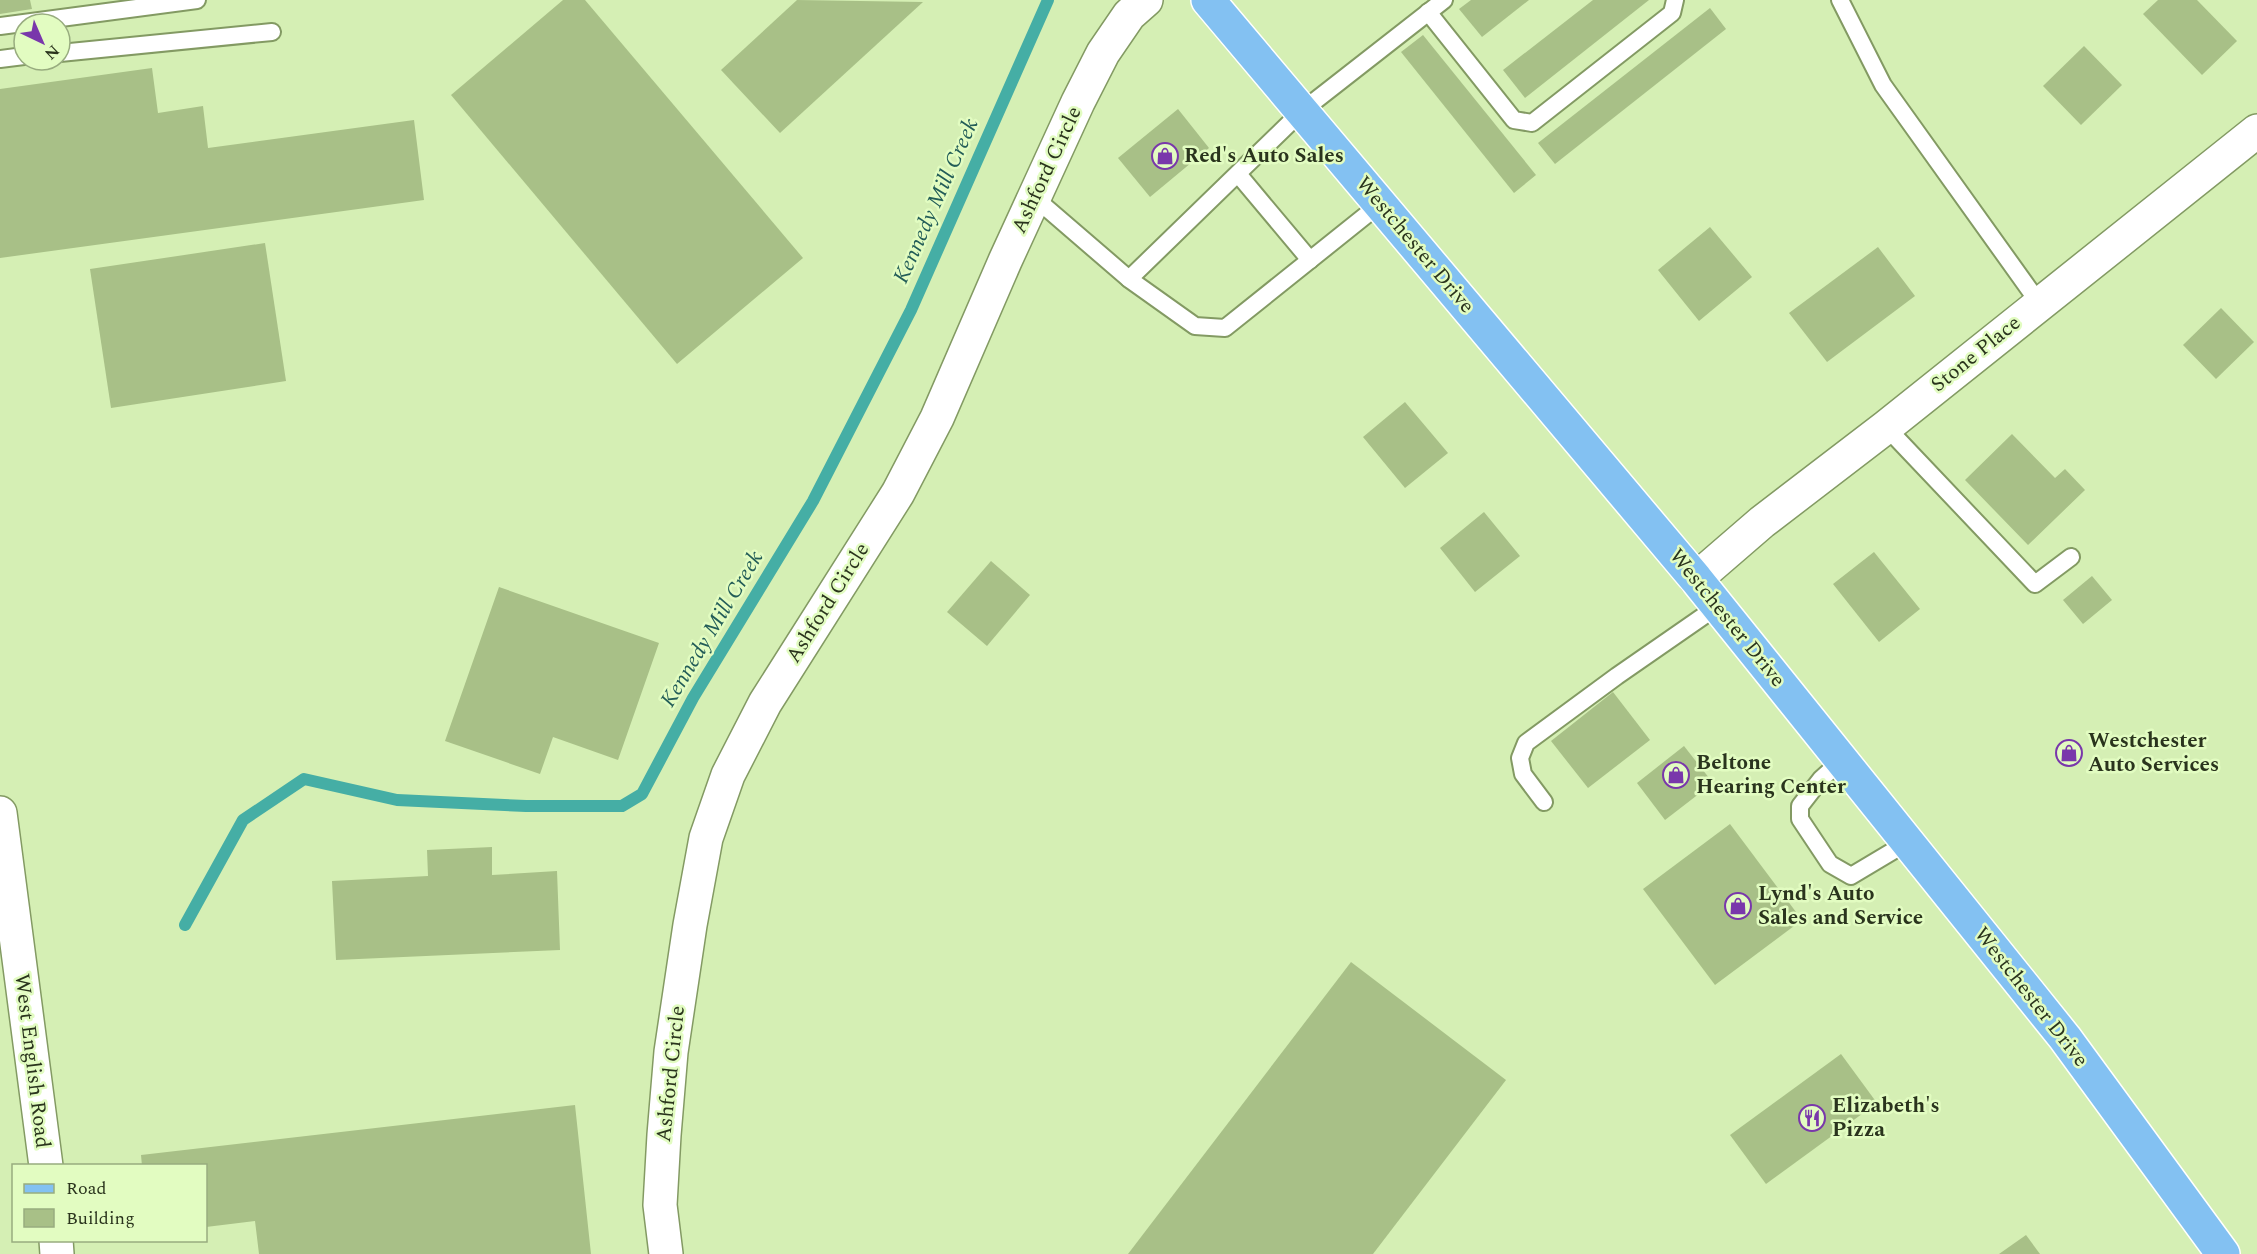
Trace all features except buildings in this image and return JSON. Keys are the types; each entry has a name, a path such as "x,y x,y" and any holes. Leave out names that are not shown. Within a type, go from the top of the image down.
{"main road":[{"name":"Westchester Drive","path":"1216,3 1302,111 1696,579 1842,760 2065,1038 2223,1254"}],"street":[{"name":"Ashford Circle","path":"666,1254 660,1205 671,1052 688,936 706,838 728,775 765,703 898,493 928,437 1078,102 1103,53 1129,15 1146,0"},
{"name":"Stone Place","path":"1696,579 1762,522 1886,427 2257,131"},
{"name":"West English Road","path":"0,813 46,1164"}],"lane":[{"path":"0,26 197,0"},
{"path":"1129,279 1302,111 1444,0"},
{"path":"1428,12 1514,120 1532,123 1672,13 1675,0"},
{"path":"1840,0 1883,84 2039,303"},
{"path":"72,52 272,32"},
{"path":"1238,174 1310,260"},
{"path":"1035,198 1129,279 1195,326 1225,328 1380,204"},
{"path":"1886,427 2036,584 2072,557"},
{"path":"1544,802 1523,774 1520,758 1526,743 1718,606"},
{"path":"1842,760 1821,779 1800,806 1800,819 1830,864 1851,876 1908,842"}],"waterway":[{"name":"Kennedy Mill Creek","path":"185,925 243,820 304,779 397,800 526,806 622,806 642,794 693,698 813,501 911,310 1048,0"}],"place":[{"name":"Red's Auto Sales","path":"1165,156"},
{"name":"Westchester Auto Services","path":"2069,753"},
{"name":"Beltone Hearing Center","path":"1676,775"},
{"name":"Lynd's Auto Sales and Service","path":"1738,906"},
{"name":"Elizabeth's Pizza","path":"1812,1118"}]}
